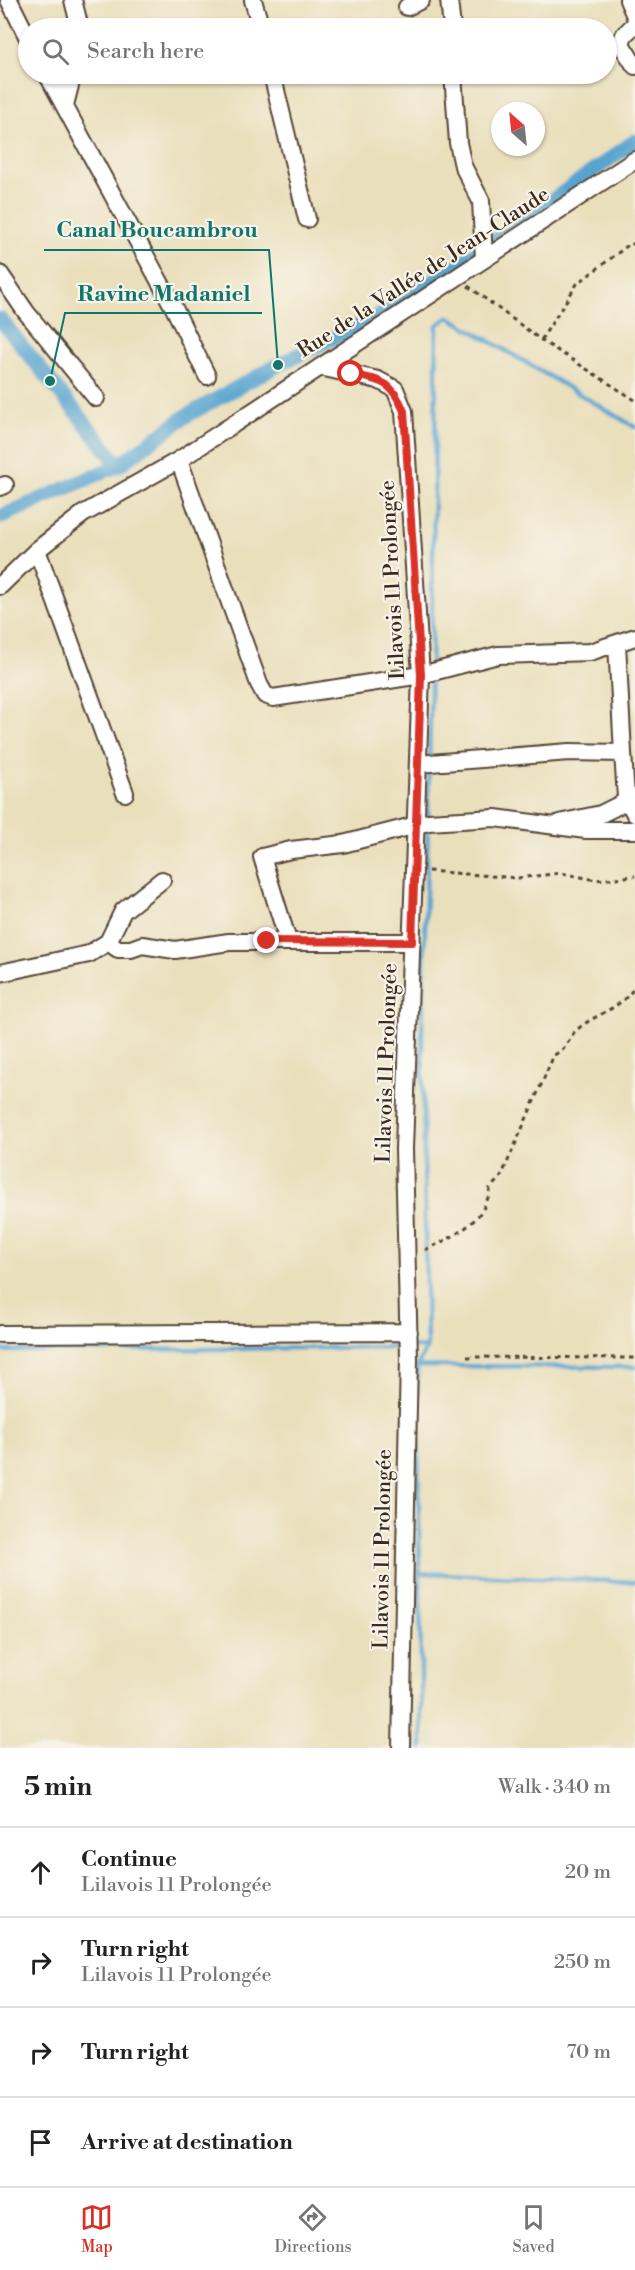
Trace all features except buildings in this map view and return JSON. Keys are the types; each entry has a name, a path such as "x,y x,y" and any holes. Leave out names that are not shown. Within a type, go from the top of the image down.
{"street":[{"path":"74,0 78,18"},
{"path":"253,0 258,18"},
{"path":"448,0 451,18"},
{"path":"628,0 635,16"},
{"path":"12,2 19,18"},
{"path":"635,24 624,35 621,44 635,66"},
{"path":"53,84 207,376"},
{"path":"65,105 70,84"},
{"path":"274,84 307,219"},
{"path":"454,84 458,144 463,166 481,201 484,259"},
{"name":"Rue de la Vallée de Jean-Claude","path":"0,586 37,550 83,514 179,460 635,160"},
{"path":"0,274 26,312 96,398"},
{"name":"Lilavois 11 Prolongée","path":"320,367 378,380 395,389 404,411 421,675 404,1149 409,1358 401,1748"},
{"path":"179,460 265,695 273,698 421,675 498,655 590,652 635,637"},
{"path":"37,550 125,793"},
{"path":"546,825 601,814 633,804 623,753 617,644"},
{"path":"418,764 569,752 623,753"},
{"path":"288,941 262,857 291,850 343,844 428,822 495,818 586,830 635,830"},
{"path":"0,973 89,954 108,942 117,928 123,911 162,880"},
{"path":"108,942 118,949 131,950 142,945 175,950 229,942 412,942"},
{"path":"0,1334 409,1332"}],"path":[{"path":"541,340 577,284 631,243 635,245"},
{"path":"456,277 541,340 635,400"},
{"path":"414,871 518,878 561,873 596,880 635,876"},
{"path":"425,1250 456,1236 476,1219 488,1201 490,1188 501,1177 554,1055 566,1048 577,1029 623,1001 635,986"},
{"path":"467,1357 635,1358"}],"waterway":[{"path":"0,517 119,465 186,416 278,365 391,310 508,232 635,141"},
{"path":"431,668 437,325 449,317 635,427"},
{"path":"0,319 119,465"},
{"path":"428,818 431,676"},
{"path":"422,1748 417,1366 427,1347 422,1033 428,826"},
{"path":"0,1351 427,1347"},
{"path":"417,1366 635,1367"},
{"path":"421,1573 635,1582"}],"place":[{"name":"Canal Boucambrou","path":"278,365"},
{"name":"Ravine Madaniel","path":"50,381"}],"route":[{"path":"267,941 412,942 421,675 404,411 395,389 378,380 351,374"}]}
